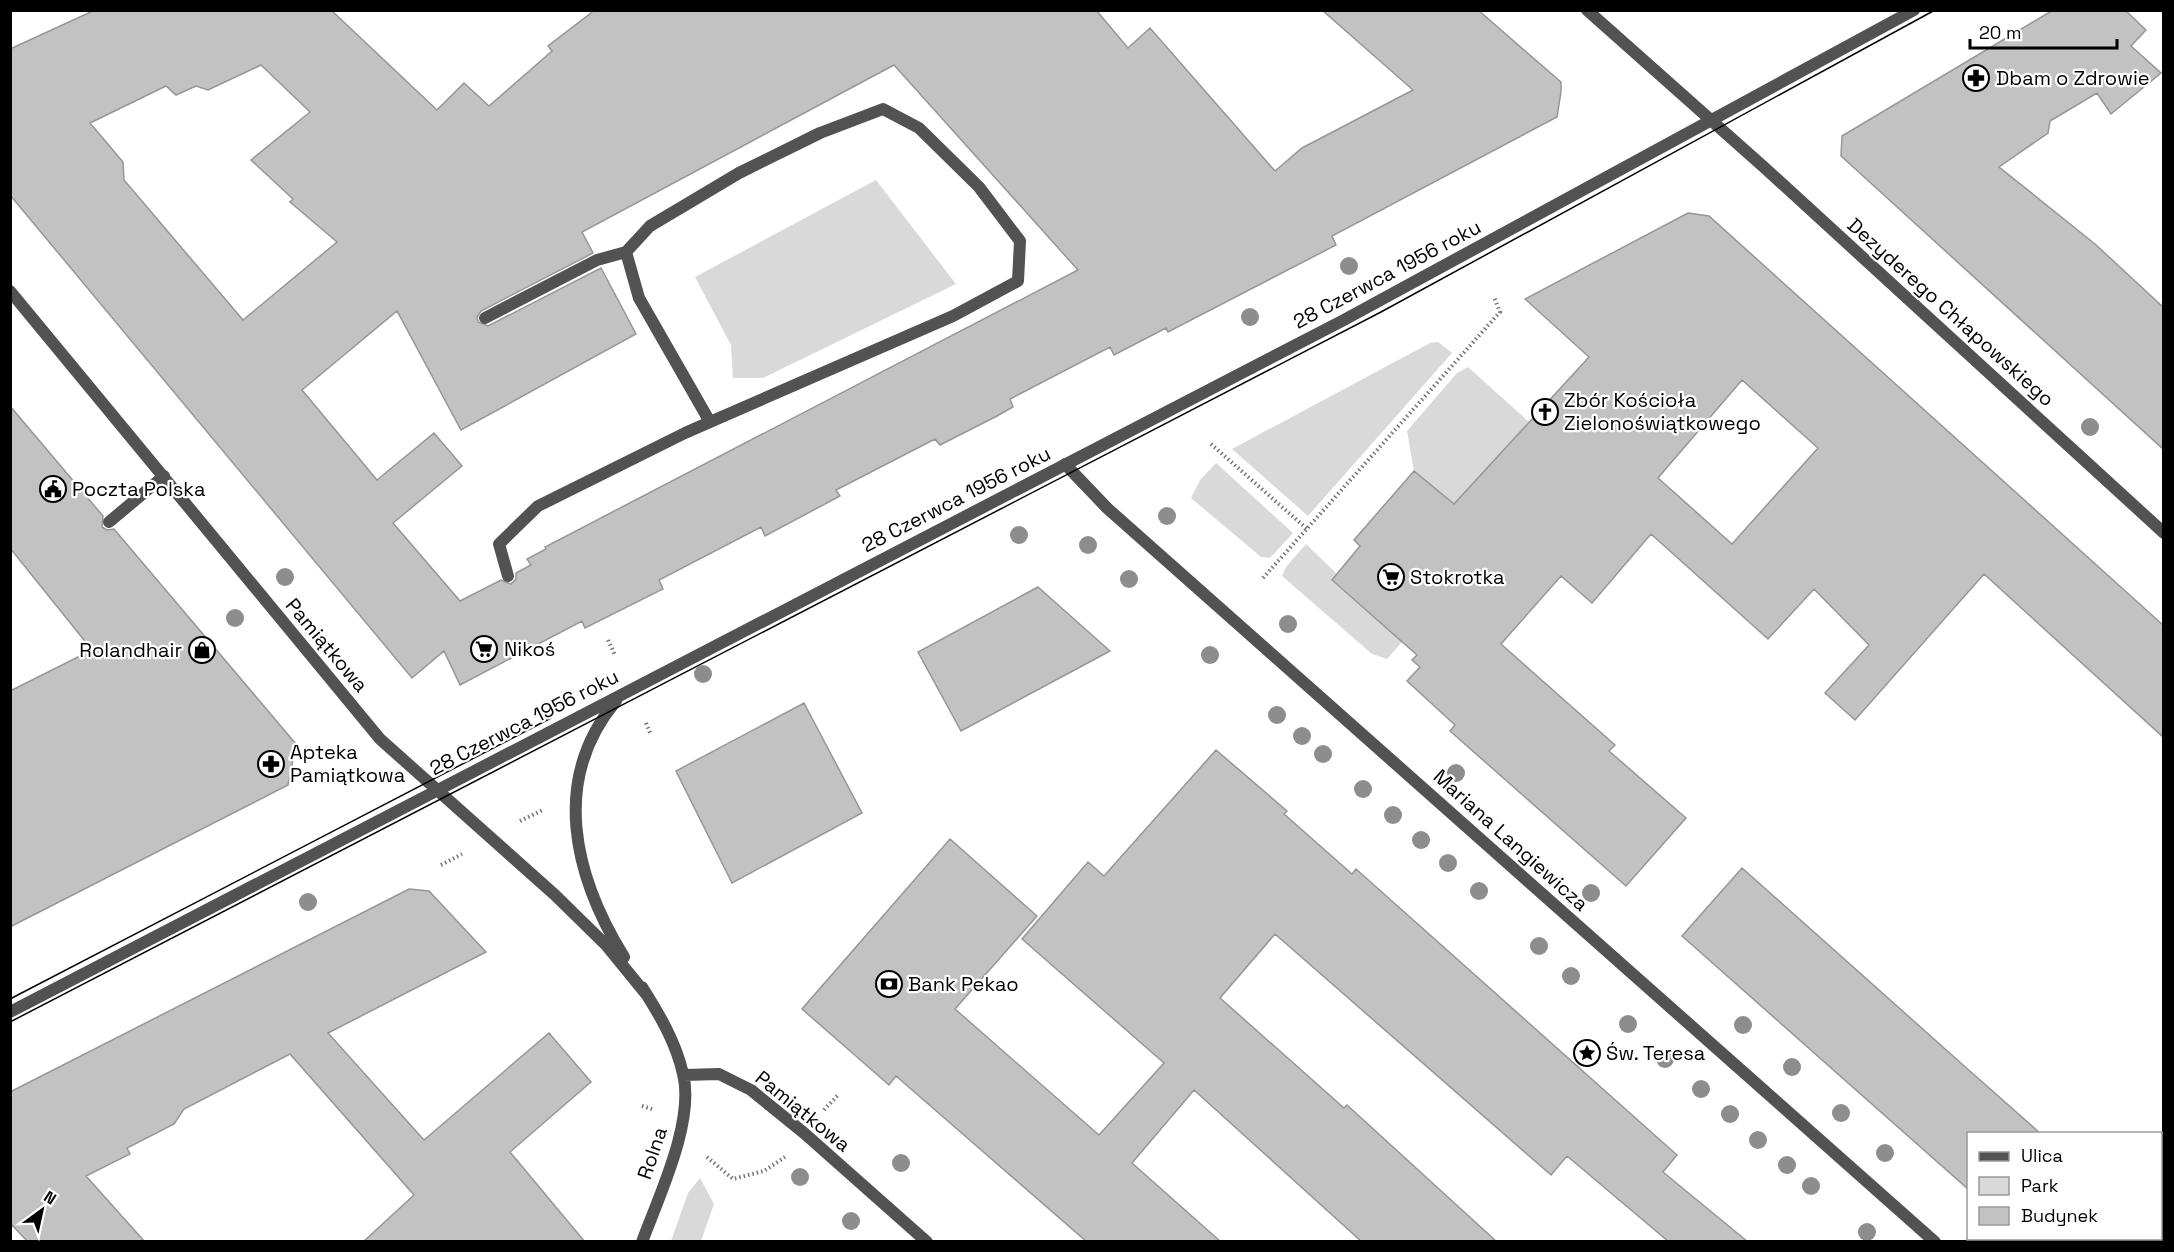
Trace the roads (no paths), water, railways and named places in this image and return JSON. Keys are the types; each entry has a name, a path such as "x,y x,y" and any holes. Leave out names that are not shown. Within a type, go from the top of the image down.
{"street":[{"name":"Dezyderego Chłapowskiego","path":"1587,10 2163,533"},
{"name":"28 Czerwca 1956 roku","path":"10,1012 1352,315 1712,122 1914,10"},
{"path":"485,318 597,260 626,252 650,226 740,173 820,133 883,109 919,128 979,187 1020,241 1018,281 953,316 710,422 538,506 499,544 508,576"},
{"path":"626,252 639,298 710,422"},
{"name":"Pamiątkowa","path":"10,291 380,739 555,895 606,945 646,994"},
{"name":"Mariana Langiewicza","path":"1065,464 1107,508 1935,1242"},
{"path":"109,522 164,476"},
{"name":"Pamiątkowa","path":"620,695 591,735 581,760 575,798 577,838 584,874 598,909 614,942 667,1028 684,1075 719,1074 751,1090 804,1132 927,1242"},
{"name":"Rolna","path":"642,1242 681,1134 686,1110 684,1075"}],"tram line":[{"path":"10,1022 1381,312 1935,10"},
{"path":"10,999 551,718"}],"place":[{"name":"Dbam o Zdrowie","path":"1976,78"},
{"name":"Zbór Kościoła Zielonoświątkowego","path":"1545,412"},
{"name":"Poczta Polska","path":"53,489"},
{"name":"Stokrotka","path":"1391,577"},
{"name":"Nikoś","path":"484,649"},
{"name":"Rolandhair","path":"202,650"},
{"name":"Apteka Pamiątkowa","path":"271,764"},
{"name":"Bank Pekao","path":"889,984"},
{"name":"Św. Teresa","path":"1587,1053"}]}
